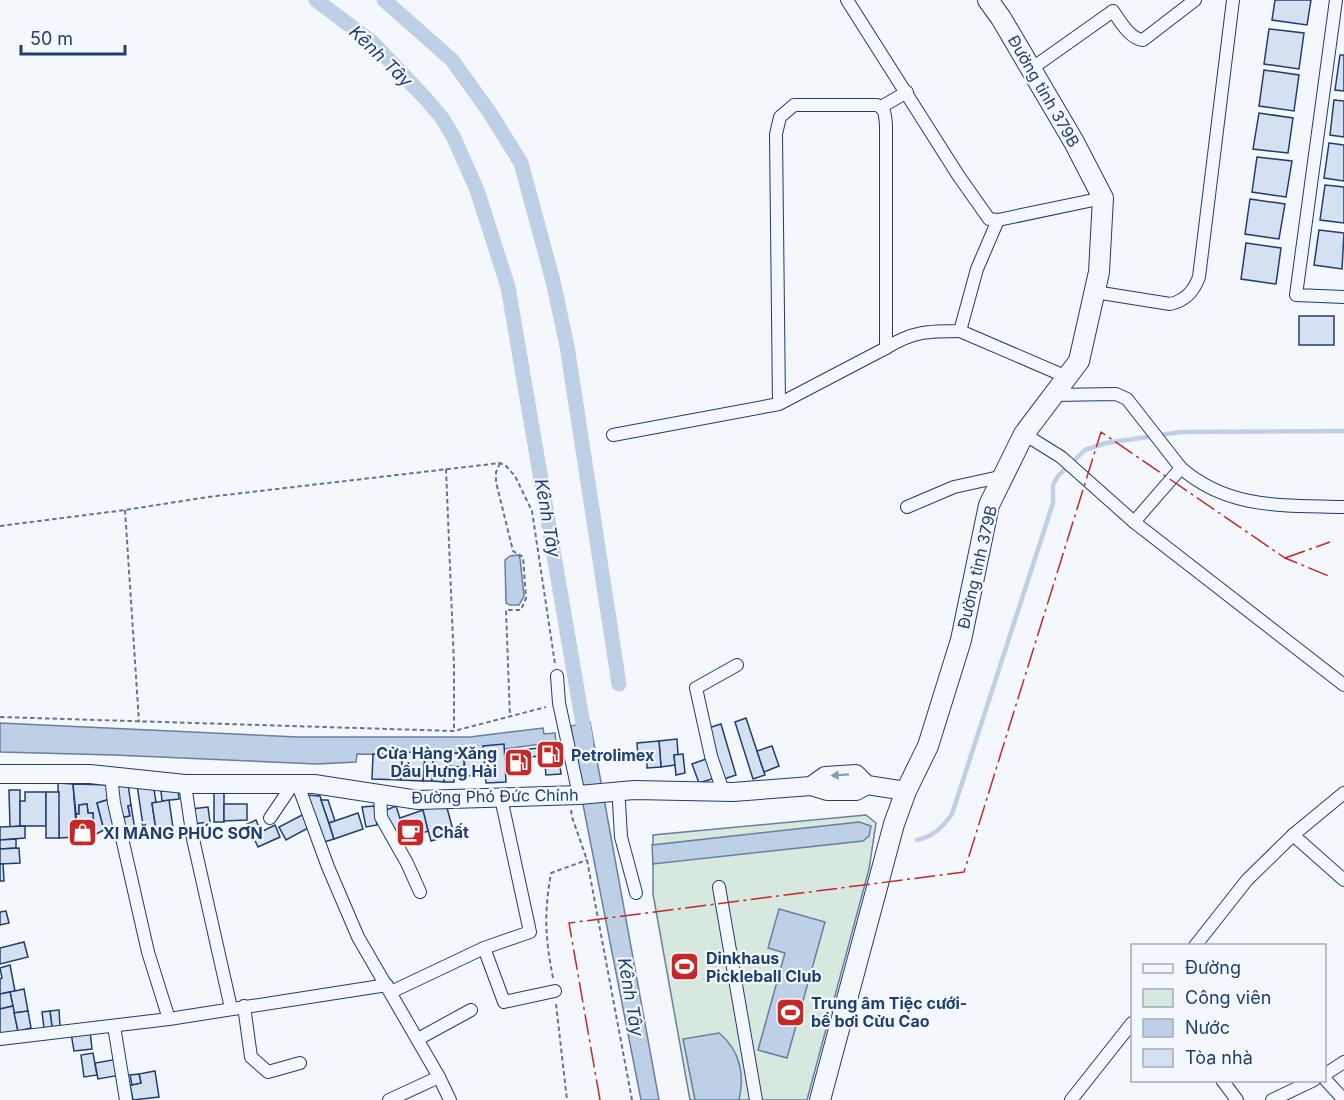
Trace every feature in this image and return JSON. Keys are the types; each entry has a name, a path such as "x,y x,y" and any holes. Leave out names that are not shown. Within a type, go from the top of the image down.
{"main road":[{"name":"Đường tỉnh 379B","path":"820,1100 894,824 928,746 958,651 989,505 1024,434 1079,361 1099,272 1103,198 1074,142 988,0"},
{"name":"Đường Phó Đức Chính","path":"0,774 90,774 185,784 314,784 418,800 574,795 617,797 634,790 733,792 812,786 825,776 856,774 867,785 906,792"}],"street":[{"path":"847,0 989,219 998,220 1103,198"},
{"path":"1031,69 1113,11 1133,37 1143,40 1195,0"},
{"path":"1220,0 1231,14"},
{"path":"1095,292 1170,304 1178,302 1196,286 1199,277 1233,0"},
{"path":"1336,0 1296,295 1344,297"},
{"path":"881,107 906,92"},
{"path":"779,404 776,134 780,117 794,105 877,105 885,114 886,348"},
{"path":"960,331 977,269 998,220"},
{"path":"613,435 779,404 900,339 925,331 960,331 1067,377"},
{"path":"1054,395 1116,394 1126,399 1178,465 1200,483 1246,502 1344,507"},
{"path":"1024,434 1061,457 1134,522 1344,685"},
{"path":"1134,522 1178,465"},
{"path":"907,507 954,487 1004,476"},
{"path":"723,791 711,756 696,688 737,665"},
{"path":"557,676 559,703 574,795"},
{"path":"111,776 114,803 148,952 169,1018"},
{"path":"185,784 193,838 252,1057 268,1072 300,1063"},
{"path":"270,818 295,785"},
{"path":"295,785 358,937 418,1039 450,1100"},
{"path":"1196,944 1247,880 1293,835 1344,793"},
{"path":"380,794 381,817 407,863 420,892"},
{"path":"617,797 621,837 636,893"},
{"path":"0,1039 389,989 484,948 530,932 501,798"},
{"path":"1293,835 1344,880"},
{"path":"719,886 756,1100"},
{"path":"484,948 504,1002 555,991"},
{"path":"418,1039 471,1010"},
{"path":"1071,1100 1131,1024"},
{"path":"114,1026 126,1100"},
{"path":"1326,1076 1344,1062"},
{"path":"388,1100 439,1077"},
{"path":"1326,1079 1344,1100"},
{"path":"1224,1082 1237,1100"},
{"path":"1272,1100 1310,1082"}],"path":[{"path":"500,463 496,472 496,482 513,551 523,557 525,598 521,610 506,610 510,717"},
{"path":"0,526 208,497 500,463 515,476 532,511 557,676"},
{"path":"446,469 454,665 454,731"},
{"path":"125,510 139,722"},
{"path":"0,717 454,731 559,703"},
{"path":"574,795 572,817 587,860 632,1100"},
{"path":"567,1100 545,917 551,873 587,860"}],"green space":[{"path":"866,815 876,823 869,869 807,1100 690,1100 653,894 653,835"}],"water":[{"path":"518,555 524,596 519,605 510,605 506,603 505,560 510,556"},
{"path":"590,722 659,1100 641,1100 579,784 571,726"},
{"path":"0,723 298,737 470,737 543,728 544,734 555,733 556,742 504,749 504,745 484,746 484,752 357,754 356,762 317,764 0,752"},
{"path":"859,822 871,826 869,836 863,841 653,864 652,845"},
{"path":"779,909 825,922 787,1058 758,1050 785,953 768,948"},
{"path":"719,1033 732,1047 739,1063 741,1091 739,1100 695,1100 683,1039"}],"building":[{"path":"1275,0 1311,0 1307,25 1272,20"},
{"path":"1269,29 1304,33 1299,69 1264,64"},
{"path":"1340,55 1344,55 1344,91 1335,90"},
{"path":"1264,70 1299,75 1294,111 1259,106"},
{"path":"1334,100 1344,101 1344,137 1330,135"},
{"path":"1259,113 1293,118 1288,153 1253,149"},
{"path":"1329,143 1344,145 1344,181 1324,178"},
{"path":"1257,157 1292,161 1286,197 1252,192"},
{"path":"1325,185 1344,187 1344,223 1320,220"},
{"path":"1250,199 1285,204 1279,239 1245,234"},
{"path":"1319,230 1344,233 1342,269 1314,265"},
{"path":"1246,243 1281,248 1276,284 1241,279"},
{"path":"1299,316 1334,316 1334,345 1299,345"},
{"path":"746,718 765,775 753,779 735,722"},
{"path":"721,724 736,775 721,780 705,729"},
{"path":"677,739 678,755 674,755 675,765 661,767 659,741"},
{"path":"659,741 661,767 647,768 647,756 638,757 637,743"},
{"path":"504,744 506,782 486,783 483,746"},
{"name":"Petrolimex","path":"555,744 557,766 560,766 561,774 546,775 543,745"},
{"path":"772,746 779,766 764,772 757,751"},
{"name":"Petrolimex","path":"538,748 539,756 522,758 522,750"},
{"path":"402,752 425,753 423,781 401,780"},
{"path":"484,752 485,775 465,776 464,753"},
{"path":"464,753 464,767 445,766 445,760 425,759 425,754"},
{"path":"373,754 402,755 401,780 372,779"},
{"path":"683,754 685,773 676,775 674,755"},
{"path":"709,758 715,778 699,783 692,764"},
{"path":"425,759 433,759 432,781 423,781"},
{"path":"433,759 445,760 444,782 432,781"},
{"path":"445,766 455,767 454,782 444,782"},
{"path":"58,783 73,784 77,837 59,838"},
{"path":"153,783 156,802 152,803 156,830 144,832 137,785"},
{"path":"73,784 110,785 109,806 107,800 97,803 104,830 94,835 93,813 88,813 87,804 79,805 79,814 76,814"},
{"path":"128,784 130,816 121,818 116,786"},
{"path":"178,789 179,799 162,801 161,791"},
{"path":"9,790 20,790 20,826 10,827"},
{"path":"25,792 46,792 46,826 20,826 20,801 25,801"},
{"path":"46,792 59,792 59,838 46,838"},
{"path":"214,793 224,793 224,822 214,822"},
{"path":"305,795 320,796 334,839 321,843"},
{"path":"107,800 119,825 104,830 97,803"},
{"path":"169,800 173,828 156,830 152,803"},
{"path":"321,800 328,800 335,821 329,823"},
{"path":"87,804 88,813 93,813 94,835 77,837 76,814 79,814 79,805"},
{"path":"224,804 247,804 247,820 224,821"},
{"path":"446,804 454,834 431,841 421,805"},
{"path":"131,805 135,830 123,832 121,818 130,816 128,806"},
{"path":"374,806 377,825 366,827 362,807"},
{"path":"396,806 406,837 395,841 384,811"},
{"path":"208,807 210,822 192,824 191,809"},
{"path":"423,810 428,831 407,839 400,818"},
{"path":"358,813 363,829 334,839 329,823"},
{"path":"304,814 310,827 286,840 279,827"},
{"path":"256,820 261,832 275,825 280,837 258,847 247,824"},
{"path":"25,826 25,838 0,840 0,827"},
{"path":"16,839 16,848 0,849 0,840"},
{"path":"19,848 20,863 0,864 0,849"},
{"path":"0,864 3,864 4,881 0,881"},
{"path":"6,911 9,923 0,925 0,912"},
{"path":"24,942 28,957 0,964 0,948"},
{"path":"10,965 15,991 0,994 0,979 2,978 0,968"},
{"path":"24,989 28,1011 14,1013 10,992"},
{"path":"10,992 13,1006 0,1009 0,994"},
{"path":"13,1006 18,1031 0,1034 0,1009"},
{"path":"59,1010 60,1026 52,1027 50,1011"},
{"path":"28,1011 31,1028 18,1031 14,1013"},
{"path":"50,1011 52,1027 44,1028 42,1012"},
{"path":"90,1031 92,1049 74,1051 71,1033"},
{"path":"93,1053 97,1075 84,1077 81,1055"},
{"path":"118,1059 121,1075 98,1079 95,1063"},
{"path":"155,1071 159,1097 133,1100 130,1085 141,1083 139,1074"},
{"path":"139,1074 141,1083 132,1085 130,1075"}],"waterway":[{"name":"Kênh Tây","path":"316,0 372,42 426,99 453,136 477,190 508,287 586,742"},
{"path":"384,0 452,60 490,113 521,163 553,281 567,346 619,684"},
{"path":"917,840 937,831 952,814 1053,503 1053,485 1058,476 1085,450 1106,443 1181,432 1344,431"}],"power":[{"path":"600,1100 569,923 964,872 1101,432 1285,558 1331,577"},
{"path":"1285,558 1330,542"}],"place":[{"name":"Petrolimex","path":"550,755"},
{"name":"Cửa Hàng Xăng Dầu Hưng Hải","path":"518,762"},
{"name":"Chất","path":"411,832"},
{"name":"XI MĂNG PHÚC SƠN","path":"82,833"},
{"name":"Dinkhaus Pickleball Club","path":"685,967"},
{"name":"Trung âm Tiệc cưới- bể bơi Cửu Cao","path":"790,1012"}]}
